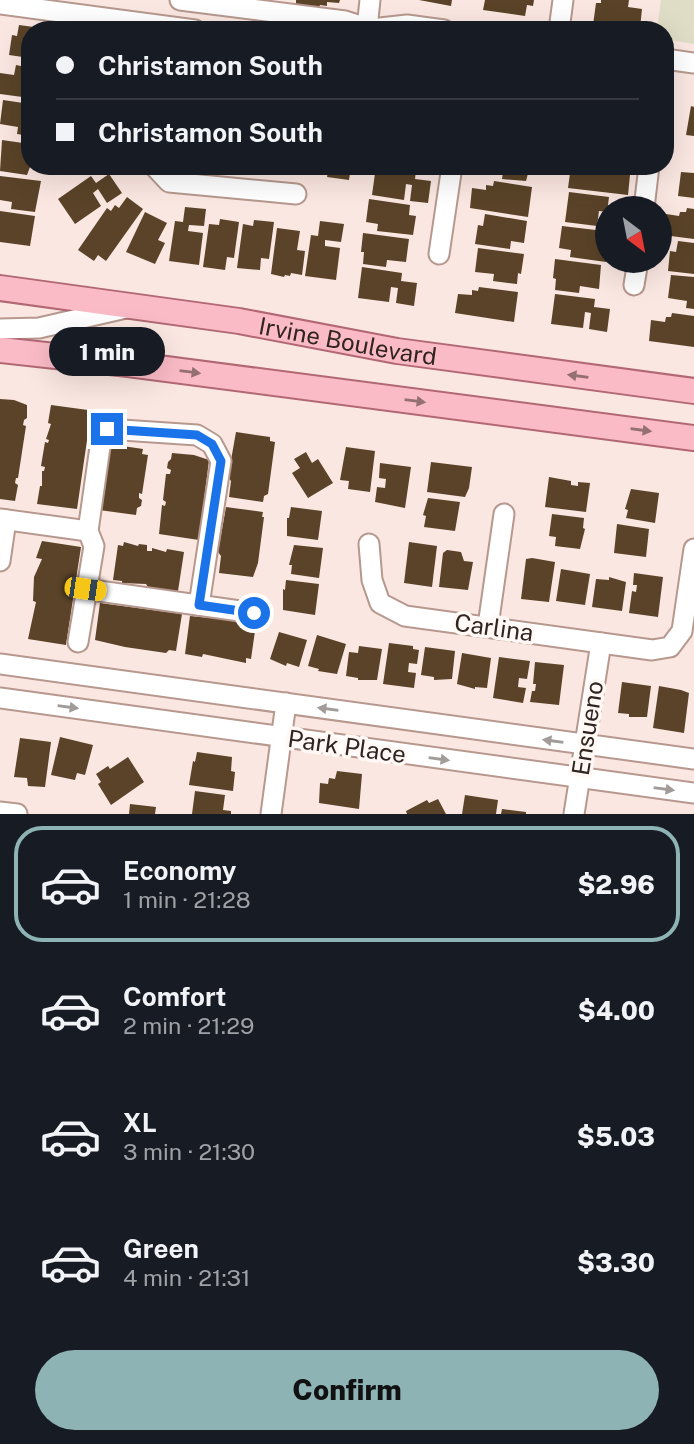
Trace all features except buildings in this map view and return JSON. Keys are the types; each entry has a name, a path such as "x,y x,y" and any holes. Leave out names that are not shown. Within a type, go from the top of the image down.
{"main road":[{"name":"Irvine Boulevard","path":"0,288 239,321 397,351 694,391"},
{"name":"Irvine Boulevard","path":"0,350 128,363 694,438"}],"street":[{"path":"169,21 171,0"},
{"path":"180,0 345,21"},
{"path":"366,21 370,0"},
{"path":"560,21 564,0"},
{"path":"0,4 119,21"},
{"path":"674,60 694,63"},
{"path":"162,175 169,182 296,194"},
{"path":"439,254 451,175"},
{"path":"645,196 648,175"},
{"path":"634,285 636,273"},
{"path":"0,329 39,328 134,306"},
{"path":"78,642 94,546 88,531 102,433 107,429 197,435 212,444 221,461 199,605"},
{"path":"488,626 504,514"},
{"path":"0,561 3,519 88,531"},
{"name":"Carlina","path":"369,544 372,580 380,603 404,616 652,650 670,647 682,631 694,549"},
{"path":"85,589 254,613"},
{"name":"Ensueno","path":"574,814 601,642"},
{"name":"Park Place","path":"0,664 694,759"},
{"name":"Park Place","path":"0,698 694,793"},
{"path":"271,814 286,704"},
{"path":"0,812 17,814"}],"shaded area":[{"path":"661,0 694,0 694,44 674,41 674,21 658,21"}],"route":[{"path":"107,429 197,435 212,444 221,461 199,605 254,613"}]}
